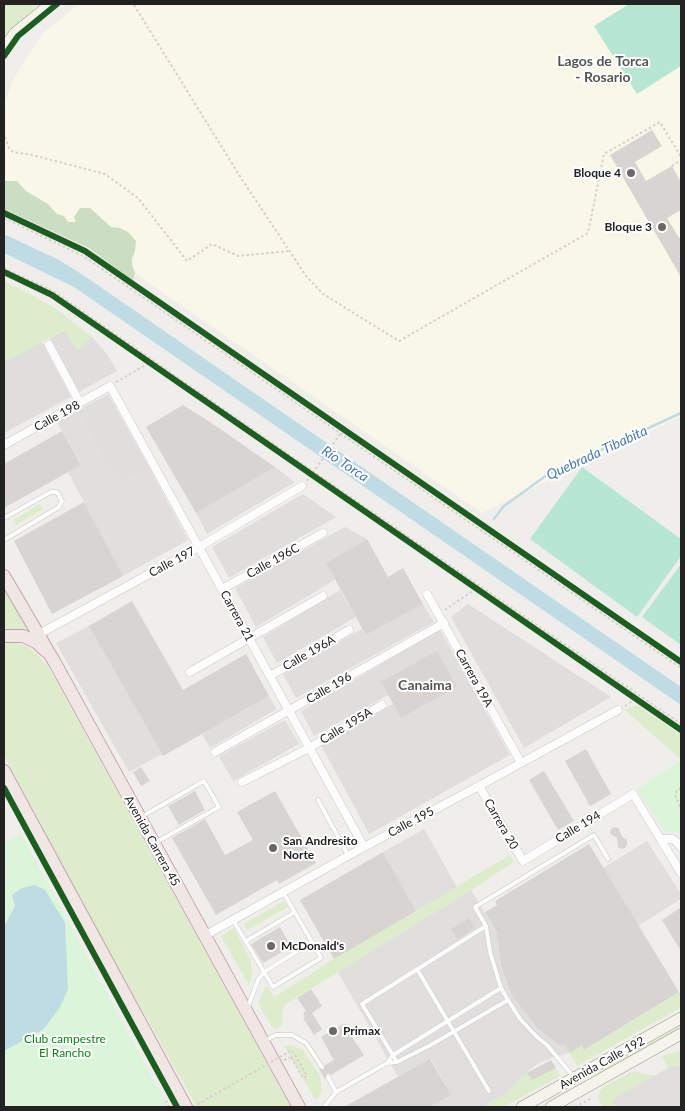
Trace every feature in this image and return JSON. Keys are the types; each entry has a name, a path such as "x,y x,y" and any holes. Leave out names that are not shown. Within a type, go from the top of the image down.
{"highway":[{"name":"Avenida Carrera 45","path":"4,576 56,663 153,844 299,1107"},
{"path":"4,636 22,636 36,642 56,663"},
{"path":"4,771 186,1107"}],"main road":[{"path":"4,48 15,33 51,4"},
{"name":"Avenida Calle 192","path":"522,1107 681,1018"},
{"name":"Avenida Calle 192","path":"551,1107 589,1093 681,1034"},
{"path":"651,1052 681,1044"},
{"path":"577,1077 589,1093"}],"street":[{"path":"49,345 80,403"},
{"name":"Calle 198","path":"4,445 110,386"},
{"name":"Carrera 21","path":"110,386 364,847"},
{"name":"Calle 197","path":"39,634 199,547 302,486"},
{"name":"Calle 196C","path":"222,589 323,533"},
{"name":"Carrera 19A","path":"428,594 521,763"},
{"path":"190,672 323,596"},
{"name":"Calle 196","path":"215,752 444,623"},
{"name":"Calle 196A","path":"270,676 349,630"},
{"name":"Calle 195A","path":"242,782 309,748 382,705"},
{"name":"Calle 195","path":"204,936 349,855 618,710"},
{"name":"Carrera 20","path":"479,786 523,861"},
{"name":"Calle 194","path":"523,861 633,794 661,839"},
{"path":"661,839 673,839 681,847"},
{"path":"661,839 681,873"}],"lane":[{"path":"4,518 54,491 57,492 62,501 60,507 4,540"},
{"path":"139,818 204,781 219,807 153,844"},
{"path":"318,800 349,855"},
{"path":"577,1077 520,1019 508,1000 490,952 486,926 475,906 594,835 608,859"},
{"path":"233,920 273,987 321,958 283,892"},
{"path":"246,941 295,912"},
{"path":"397,1062 362,1004 486,926"},
{"path":"247,1011 254,988 264,972 312,942"},
{"path":"417,969 489,1091"},
{"path":"324,1107 336,1092 386,1063 393,1055 502,988"},
{"path":"386,1063 397,1062 454,1032 508,1000"},
{"path":"263,1041 276,1035 292,1035 306,1043 322,1067"},
{"path":"328,1078 336,1092"}],"path":[{"path":"134,5 241,178 306,276 323,294 399,341 588,233 604,154 660,122 681,159 672,166"},
{"path":"5,137 9,148 13,152 32,154 104,174 138,198 187,261 212,244 238,256 288,251"},
{"path":"4,213 85,251 681,662"},
{"path":"4,218 84,256 681,668"},
{"path":"4,268 53,291 681,730"},
{"path":"4,272 52,295 149,363 681,724"},
{"path":"110,386 149,363"},
{"path":"313,474 341,433"},
{"path":"439,614 477,588"},
{"path":"618,710 635,699"},
{"path":"681,788 675,795 681,809"},
{"path":"194,1107 292,1050 307,1076 303,1078 290,1057"},
{"path":"168,1090 177,1107"},
{"path":"575,1107 589,1093"},
{"path":"169,1107 166,1102 170,1100"}],"shaded area":[{"path":"79,4 681,4 681,416 482,513 91,243 4,205 4,105 13,80 42,34"},
{"path":"65,330 77,350 92,337 107,354 117,371 79,392 50,338"},
{"path":"42,342 71,397 4,433 4,362"},
{"path":"108,394 150,469 118,486 77,411"},
{"path":"77,411 118,486 150,469 188,540 123,576 68,472 81,464 57,422"},
{"path":"275,467 295,482 207,534 196,513"},
{"path":"303,494 336,517 229,578 212,547"},
{"path":"345,527 367,539 326,563 335,580 256,627 235,588"},
{"path":"340,590 356,617 277,663 263,637"},
{"path":"423,604 434,622 296,698 283,674 362,629 366,635"},
{"path":"468,604 611,697 524,748 451,617"},
{"path":"89,626 162,754 129,772 56,643"},
{"path":"440,630 510,755 369,834 321,745 393,704 401,718 457,687 381,682 388,695 314,736 301,711"},
{"path":"269,696 277,709 210,748 202,734"},
{"path":"285,720 299,744 233,781 219,756"},
{"path":"424,829 457,887 416,911 383,852"},
{"path":"647,841 681,894 681,899 638,926 603,868"},
{"path":"471,890 498,934 495,936 498,940 501,966 512,996 537,1028 560,1046 564,1044 570,1053 537,1064 505,1094 482,1107 430,1107 451,1095 431,1059 398,1077 338,972"},
{"path":"681,1065 681,1107 616,1107 612,1100 668,1068"}],"green space":[{"path":"4,4 40,4 14,26 4,39"},
{"path":"629,4 681,4 681,66 637,94 594,26"},
{"path":"4,181 17,181 26,191 48,204 57,214 64,216 68,222 76,222 74,217 80,208 90,208 111,227 120,228 128,232 136,241 132,259 135,273 133,281 89,248 4,209"},
{"path":"4,281 52,306 92,337 77,350 65,330 4,362"},
{"path":"582,467 681,539 681,556 637,617 530,539"},
{"path":"40,504 43,509 16,525 13,520"},
{"path":"681,564 681,645 642,617"},
{"path":"4,590 31,634 20,630 4,629"},
{"path":"14,642 26,646 37,654 49,668 291,1107 197,1107 106,946 4,755 4,643"},
{"path":"637,705 681,735 681,760 625,710"},
{"path":"681,760 681,833 665,832 637,789"},
{"name":"Club campestre El Rancho","path":"21,834 168,1107 4,1107 4,843"},
{"path":"510,855 514,862 286,1004 282,1012 282,1025 276,1029 272,1027 258,1003 265,987 268,987 274,997 334,959"},
{"path":"284,901 288,907 247,930 244,924"},
{"path":"234,928 251,961 252,974 249,985 221,936"},
{"path":"681,991 681,1007 577,1066 570,1053 582,1045 585,1050"},
{"path":"681,1026 681,1029 597,1076 596,1073"},
{"path":"291,1045 303,1050 320,1076 322,1090 316,1101 284,1046"},
{"path":"681,1050 681,1107 603,1107 598,1098 599,1092 604,1087 633,1071 654,1076 668,1068 662,1056"},
{"path":"555,1068 560,1076 503,1107 482,1107 505,1094 527,1072 532,1080"}],"water":[{"name":"Río Torca","path":"4,234 59,260 83,275 681,687 681,705 74,287 4,253"},
{"path":"35,885 45,890 65,923 68,989 60,1007 44,1029 4,1051 4,927 15,906 12,895 22,888"}],"building":[{"path":"652,130 662,146 635,162 646,181 672,166 681,182 681,210 667,218 679,238 681,237 681,277 610,155"},
{"path":"183,405 275,467 196,513 146,427"},
{"path":"62,431 81,465 4,508 4,464"},
{"path":"84,502 123,576 52,614 14,541"},
{"path":"367,539 388,577 403,568 423,604 366,635 326,563"},
{"path":"132,601 183,690 246,654 269,696 163,756 89,626"},
{"path":"437,651 457,687 401,718 381,682"},
{"path":"586,749 611,794 590,806 565,761"},
{"path":"141,767 150,781 141,786 133,772"},
{"path":"544,771 574,821 558,830 529,780"},
{"path":"195,791 205,810 179,825 168,806"},
{"name":"San Andresito Norte","path":"275,791 316,863 279,884 277,880 216,915 172,838 205,819 225,855 253,840 237,812"},
{"path":"614,827 619,828 621,836 627,840 625,848 621,849 618,847 617,838 610,834 611,829"},
{"path":"589,844 679,992 584,1050 582,1045 570,1053 564,1044 560,1046 537,1028 512,996 501,966 498,940 495,936 498,934 485,912 497,905 495,901"},
{"name":"San Andresito Norte","path":"383,852 416,911 334,959 300,900"},
{"path":"681,907 681,951 662,920"},
{"path":"469,918 475,928 458,939 451,929"},
{"name":"McDonald's","path":"280,927 291,947 263,963 251,944"},
{"path":"311,989 322,1006 312,1013 322,1029 314,1035 303,1018 305,1017 303,1013 306,1011 297,998"},
{"path":"343,1024 349,1025 356,1030 358,1033 352,1037 364,1055 331,1075 329,1073 326,1074 325,1079 319,1069 324,1070 325,1065 334,1060 321,1037"},
{"path":"430,1059 451,1095 430,1107 344,1107"},
{"path":"551,1060 556,1068 532,1080 527,1073"}],"waterway":[{"name":"Quebrada Tibabita","path":"494,519 504,506 547,475 681,413"}],"cycle path":[{"path":"4,56 18,36 57,4"},
{"path":"4,213 85,251 681,662"},
{"path":"4,272 52,295 681,730"},
{"path":"4,788 177,1107"}],"place":[{"name":"Bloque 4","path":"631,173"},
{"name":"Bloque 3","path":"662,227"},
{"name":"San Andresito Norte","path":"273,848"},
{"name":"McDonald's","path":"271,946"},
{"name":"Primax","path":"333,1031"}],"district":[{"name":"Lagos de Torca - Rosario","path":"603,69"},
{"name":"Canaima","path":"425,685"}]}
